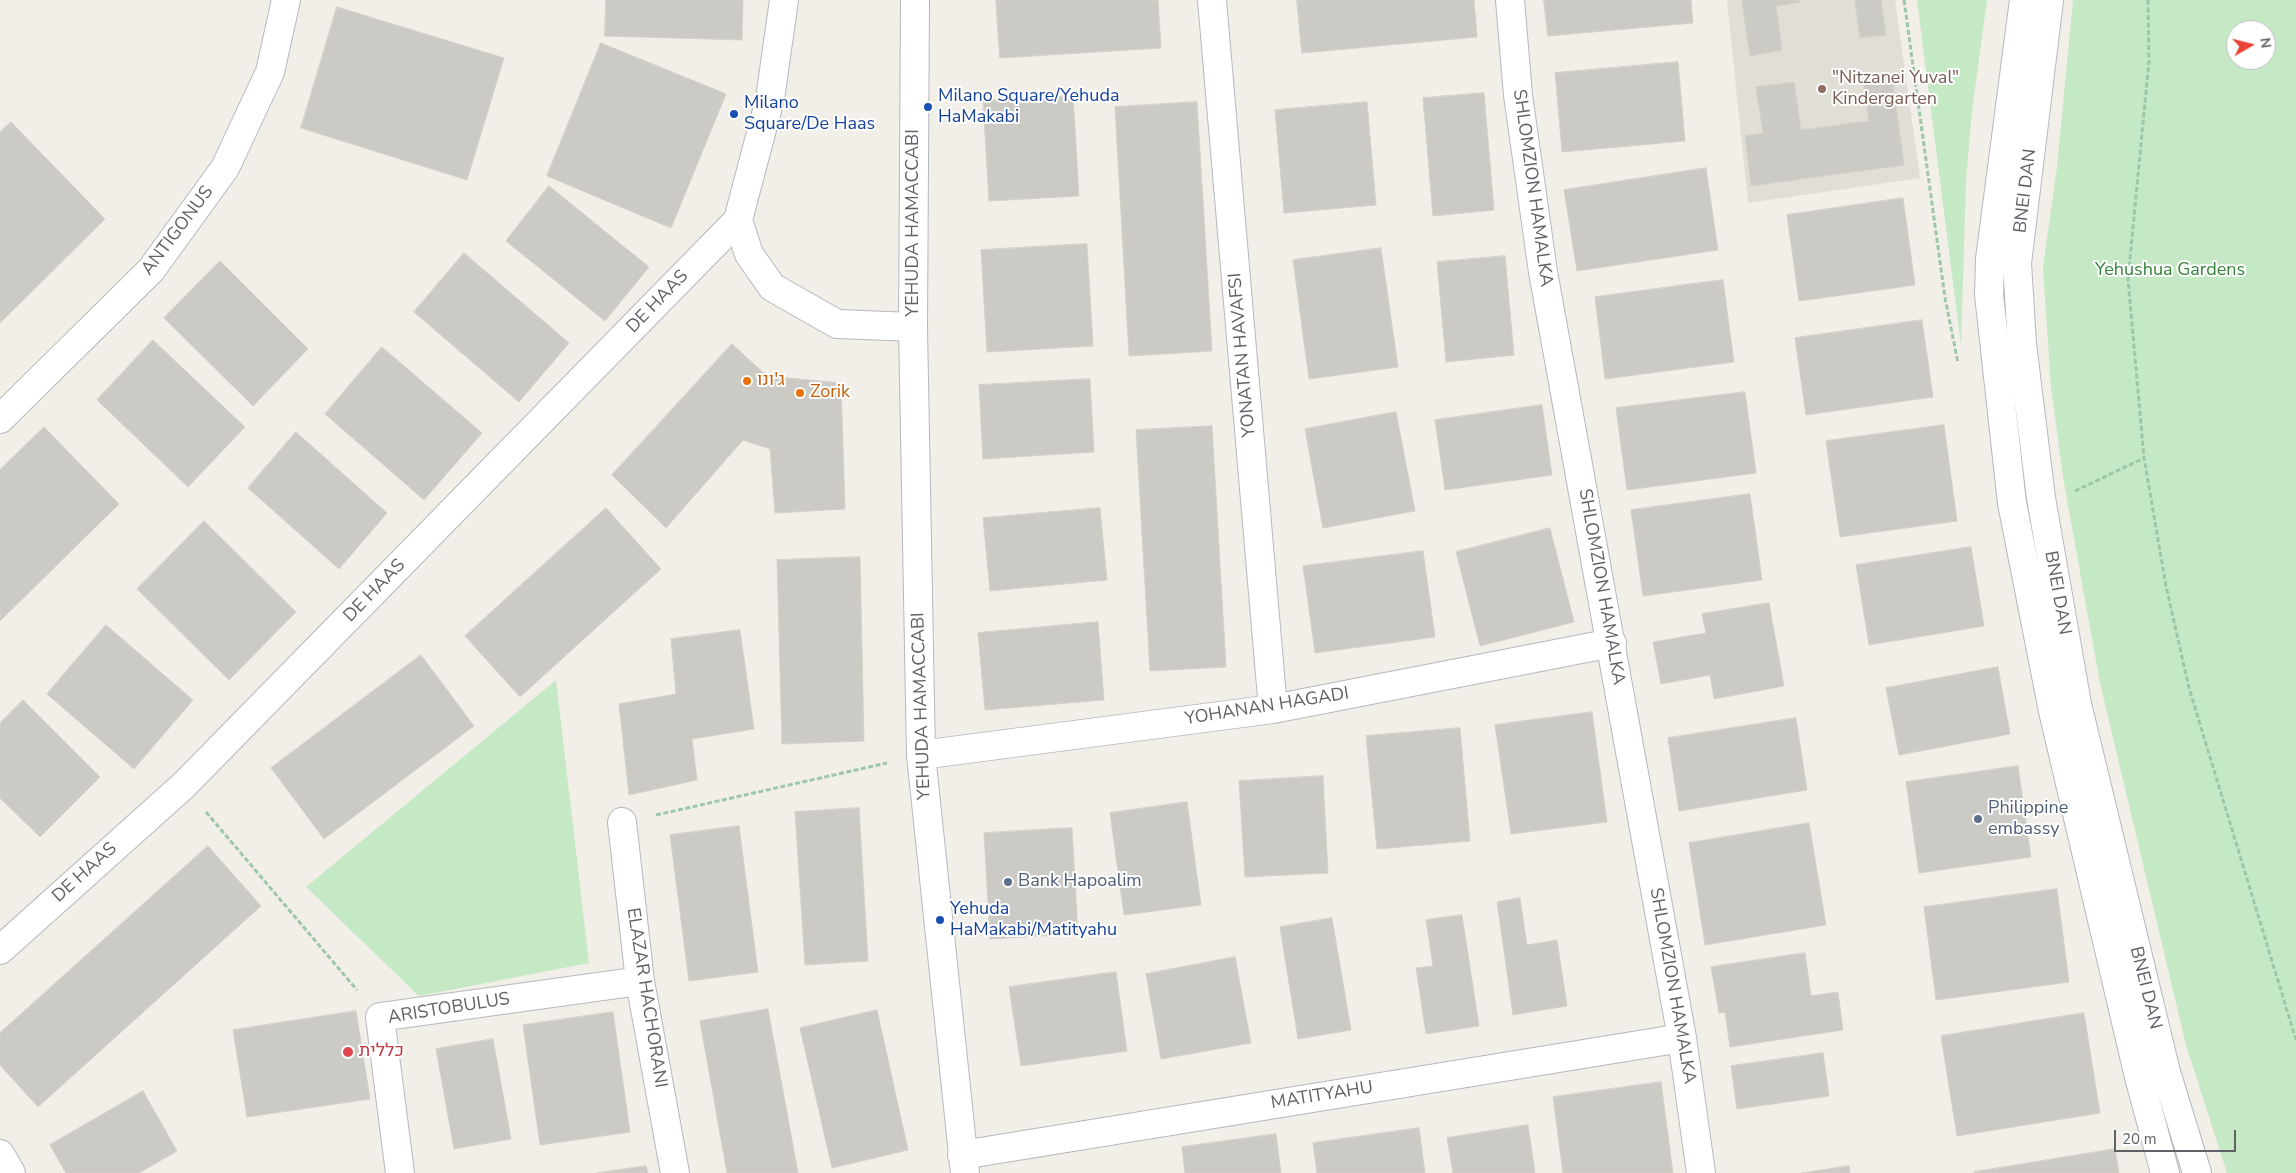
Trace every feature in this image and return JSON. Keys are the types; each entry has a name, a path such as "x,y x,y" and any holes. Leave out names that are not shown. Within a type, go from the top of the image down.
{"street":[{"name":"ANTIGONUS","path":"0,419 151,270 225,168 270,72 286,0"},
{"path":"738,220 770,99 784,0"},
{"name":"YEHUDA HAMACCABI","path":"915,0 913,327 920,755 964,1164"},
{"name":"YONATAN HAVAFSI","path":"1212,0 1273,709"},
{"name":"SHLOMZION HAMALKA","path":"1510,0 1518,95 1543,272 1612,643 1682,1038 1701,1173"},
{"name":"BNEI DAN","path":"2024,0 1990,259 1989,295 2012,503 2053,711 2139,1077 2165,1173"},
{"name":"BNEI DAN","path":"2049,0 2017,262 2022,344 2040,498 2079,714 2166,1072 2197,1173"},
{"name":"YEHUDA HAMACCABI","path":"738,220 749,254 772,287 837,324 913,327"},
{"name":"DE HAAS","path":"0,950 184,785 738,220"},
{"name":"YOHANAN HAGADI","path":"920,755 1273,709 1612,643"},
{"name":"ELAZAR HACHORANI","path":"622,822 640,981 675,1173"},
{"name":"ARISTOBULUS","path":"400,1173 380,1017 640,981"},
{"name":"MATITYAHU","path":"964,1164 1682,1038"},
{"path":"0,1154 11,1173"}],"path":[{"path":"1904,0 1945,298 1960,372"},
{"path":"2148,0 2149,61 2128,278 2144,458 2166,586 2190,688 2296,1040"},
{"path":"2066,495 2144,458"},
{"path":"622,822 920,755"},
{"path":"184,785 380,1017"}],"shaded area":[{"name":"\"Nitzanei Yuval\" Kindergarten","path":"1727,0 1895,0 1920,178 1748,203"}],"green space":[{"path":"1917,0 1987,0 1972,111 1966,180 1961,345"},
{"name":"Yehushua Gardens","path":"2073,0 2296,0 2296,1173 2227,1173 2186,1045 2100,683 2064,483 2051,388 2043,267 2057,167"},
{"path":"556,680 589,963 419,996 306,887"}],"building":[{"path":"606,0 743,0 742,40 605,36"},
{"path":"996,0 1158,0 1161,48 1000,58"},
{"path":"1297,0 1474,0 1477,37 1302,53"},
{"path":"1544,0 1691,0 1693,23 1548,36"},
{"path":"1742,0 1799,0 1800,2 1776,6 1782,50 1750,56"},
{"path":"1855,0 1881,0 1886,35 1860,38"},
{"path":"337,7 504,58 467,180 301,128"},
{"path":"601,43 726,94 671,228 547,176"},
{"path":"1678,62 1685,141 1562,152 1555,73"},
{"path":"1892,76 1904,165 1751,186 1745,136 1763,133 1756,87 1794,82 1801,130 1869,121 1863,79"},
{"path":"1484,93 1494,210 1433,216 1423,98"},
{"path":"1073,96 1079,196 989,201 983,101"},
{"path":"1197,102 1212,351 1129,356 1115,107"},
{"path":"1367,102 1376,205 1284,213 1275,110"},
{"path":"11,122 105,219 0,323 0,132"},
{"path":"1706,168 1718,250 1577,271 1564,190"},
{"path":"549,186 649,267 605,321 506,241"},
{"path":"1903,198 1915,285 1799,301 1787,215"},
{"path":"1087,244 1093,346 987,352 981,250"},
{"path":"1381,248 1398,367 1309,379 1293,260"},
{"path":"464,253 569,343 519,402 414,312"},
{"path":"1505,256 1514,355 1446,362 1437,262"},
{"path":"220,261 308,349 253,406 164,318"},
{"path":"1723,280 1734,362 1605,379 1595,297"},
{"path":"1922,320 1933,397 1806,415 1795,338"},
{"path":"153,340 245,427 188,487 97,400"},
{"path":"732,344 767,376 841,383 845,509 775,513 770,449 743,440 666,528 612,475"},
{"path":"382,347 482,433 424,500 325,414"},
{"path":"1090,379 1094,452 983,459 979,385"},
{"path":"1745,392 1756,473 1627,490 1616,408"},
{"path":"1542,405 1552,475 1445,490 1435,420"},
{"path":"1396,412 1415,511 1323,528 1305,429"},
{"path":"1944,425 1957,521 1840,537 1826,441"},
{"path":"1212,426 1226,667 1150,671 1136,430"},
{"path":"44,427 119,504 0,621 0,470"},
{"path":"296,432 387,513 339,569 248,488"},
{"path":"1750,494 1762,580 1643,596 1631,510"},
{"path":"606,508 661,569 520,697 465,636"},
{"path":"1100,508 1107,580 990,591 983,518"},
{"path":"204,521 296,612 229,680 137,589"},
{"path":"1550,528 1574,622 1480,646 1456,552"},
{"path":"1971,547 1984,626 1869,645 1856,565"},
{"path":"1423,551 1435,637 1315,653 1303,566"},
{"path":"860,557 864,741 782,744 777,560"},
{"path":"1769,603 1784,686 1714,699 1710,675 1661,684 1653,642 1706,633 1702,614"},
{"path":"1098,622 1104,700 985,710 978,633"},
{"path":"106,625 193,700 134,769 47,694"},
{"path":"740,630 754,729 692,739 697,780 629,795 619,704 676,694 671,639"},
{"path":"421,655 474,726 324,839 271,768"},
{"path":"1998,667 2010,734 1899,755 1886,688"},
{"path":"23,700 100,777 40,837 0,798 0,723"},
{"path":"1592,712 1607,822 1511,834 1495,725"},
{"path":"1796,718 1807,790 1679,811 1668,738"},
{"path":"1460,728 1470,841 1377,849 1366,736"},
{"path":"2018,766 2031,857 1919,873 1906,782"},
{"path":"1323,776 1328,873 1245,877 1239,781"},
{"path":"1187,802 1201,905 1124,915 1110,813"},
{"path":"859,808 868,961 805,965 795,812"},
{"path":"1809,823 1826,925 1705,945 1689,843"},
{"path":"739,826 758,972 689,981 670,835"},
{"path":"1072,828 1078,934 990,939 984,833"},
{"path":"208,846 261,906 38,1107 0,1065 0,1033"},
{"path":"2057,889 2069,982 1936,1000 1924,907"},
{"path":"1520,898 1527,945 1557,940 1567,1006 1513,1015 1497,902"},
{"path":"1462,915 1479,1026 1426,1034 1416,968 1433,966 1426,920"},
{"path":"1332,918 1351,1030 1298,1039 1280,927"},
{"path":"1805,953 1811,996 1838,992 1843,1030 1730,1047 1725,1012 1719,1013 1711,967"},
{"path":"1235,957 1251,1043 1161,1059 1146,974"},
{"path":"1116,972 1127,1051 1021,1066 1009,987"},
{"path":"768,1009 798,1173 727,1173 700,1021"},
{"path":"877,1010 908,1150 832,1168 800,1028"},
{"path":"356,1011 370,1099 247,1117 233,1030"},
{"path":"613,1012 630,1132 540,1145 523,1025"},
{"path":"2084,1013 2100,1113 1957,1136 1941,1036"},
{"path":"493,1039 511,1139 454,1149 436,1049"},
{"path":"1823,1053 1829,1096 1737,1109 1731,1066"},
{"path":"1661,1082 1673,1173 1563,1173 1553,1097"},
{"path":"143,1091 177,1151 139,1173 66,1173 50,1145"},
{"path":"1528,1125 1535,1173 1453,1173 1447,1138"},
{"path":"1419,1128 1425,1173 1317,1173 1313,1143"},
{"path":"1276,1134 1281,1173 1185,1173 1182,1147"},
{"path":"2115,1149 2119,1173 1974,1172"},
{"path":"646,1166 648,1173 597,1173"},
{"path":"1849,1166 1850,1173 1802,1173"}],"place":[{"name":"\"Nitzanei Yuval\" Kindergarten","path":"1822,89"},
{"name":"Milano Square/Yehuda HaMakabi","path":"928,107"},
{"name":"Milano Square/De Haas","path":"734,114"},
{"name":"ג'ונו","path":"747,381"},
{"name":"Zorik","path":"800,393"},
{"name":"Philippine embassy","path":"1978,819"},
{"name":"Bank Hapoalim","path":"1008,882"},
{"name":"Yehuda HaMakabi/Matityahu","path":"940,920"},
{"name":"כללית","path":"348,1052"}]}
